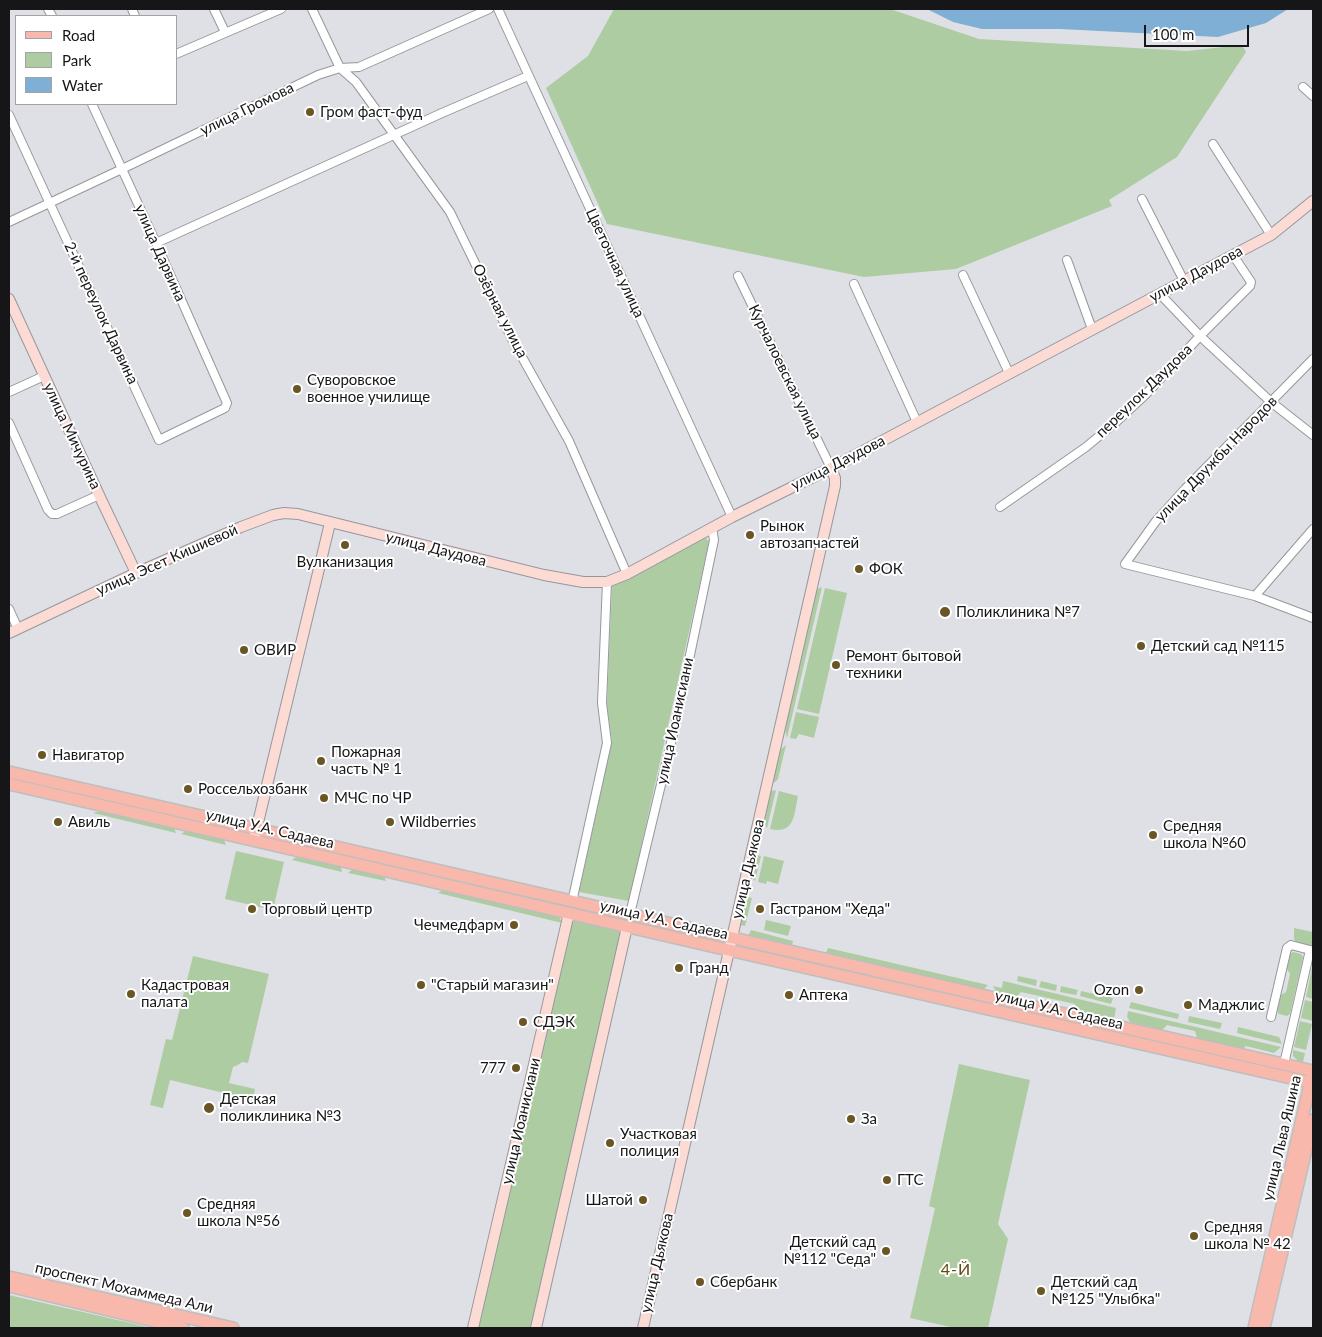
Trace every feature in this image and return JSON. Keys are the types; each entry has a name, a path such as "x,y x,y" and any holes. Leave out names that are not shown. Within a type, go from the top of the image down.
{"main road":[{"name":"улица У.А. Садаева","path":"9,772 627,927 1312,1083"},
{"name":"улица У.А. Садаева","path":"9,784 630,914 1313,1071"},
{"name":"улица Льва Яшина","path":"1254,1328 1312,1083 1313,1071"},
{"name":"улица Льва Яшина","path":"1264,1328 1313,1120"},
{"name":"проспект Мохаммеда Али","path":"9,1277 233,1328"},
{"name":"проспект Мохаммеда Али","path":"9,1286 183,1328"}],"street":[{"path":"214,9 225,32"},
{"path":"178,53 280,9"},
{"path":"312,9 340,68"},
{"name":"улица Громова","path":"9,222 318,75 340,68 358,67 489,9"},
{"name":"Цветочная улица","path":"498,9 732,517"},
{"name":"Озёрная улица","path":"340,68 356,82 450,212 514,341 569,441 627,574"},
{"path":"156,243 394,134 528,76"},
{"path":"1303,87 1313,96"},
{"name":"улица Дарвина","path":"92,105 227,403"},
{"name":"2-й переулок Дарвина","path":"9,115 159,440 225,408 227,403"},
{"path":"1213,144 1271,235"},
{"path":"1142,199 1184,281"},
{"name":"улица Даудова","path":"330,523 544,575 583,582 607,582 627,574 732,517 831,468 1271,235 1313,201"},
{"name":"переулок Даудова","path":"1000,507 1086,447 1116,422 1146,394 1251,285 1251,282 1233,255"},
{"path":"1067,260 1092,329"},
{"name":"Курчалоевская улица","path":"738,276 831,468"},
{"path":"964,276 1009,373"},
{"path":"854,284 917,422"},
{"path":"1160,294 1200,336 1271,402 1313,435"},
{"name":"улица Мичурина","path":"10,304 136,573"},
{"name":"улица Дружбы Народов","path":"1255,596 1125,564 1156,521 1185,489 1313,359"},
{"path":"9,392 44,376"},
{"path":"9,423 48,510 52,514 99,495"},
{"name":"улица Дьякова","path":"643,1328 835,486 835,478 831,468"},
{"name":"улица Эсет Кишиевой","path":"13,631 136,573 240,527 272,515 284,513 298,514 330,523"},
{"path":"256,835 330,523"},
{"name":"улица Иоанисиани","path":"630,914 676,722 714,540 712,528"},
{"path":"1313,530 1255,596 1313,618"},
{"path":"572,902 607,743 602,703 607,582"},
{"path":"9,609 13,631"},
{"name":"улица Иоанисиани","path":"473,1328 569,913"},
{"path":"536,1328 627,927"},
{"path":"1271,1017 1287,948 1291,945 1312,950 1284,1064"}],"green space":[{"path":"614,9 890,9 979,39 1187,51 1242,45 1246,52 1177,157 1109,200 1112,206 956,269 864,277 607,224 546,88 588,56"},
{"path":"706,538 709,542 629,901 579,892 612,741 607,705 612,586"},
{"path":"822,587 787,738 785,730 817,589"},
{"path":"825,588 847,593 819,714 797,709"},
{"path":"796,712 819,717 814,738 799,734 796,739 790,738"},
{"path":"786,745 778,779 774,783 773,779 781,749"},
{"path":"776,790 767,828 764,824 771,791"},
{"path":"779,791 798,796 794,816 789,826 784,829 770,829"},
{"path":"100,811 174,828 176,833 93,813"},
{"path":"186,831 224,840 226,845 181,834"},
{"path":"236,851 284,862 273,910 225,899"},
{"path":"756,855 761,856 755,881 752,878 752,872"},
{"path":"764,856 784,861 778,884 767,881 766,884 758,882"},
{"path":"296,857 341,867 342,872 292,860"},
{"path":"353,869 384,876 386,881 348,873"},
{"path":"443,890 559,917 562,923 438,893"},
{"path":"747,897 752,898 745,926 741,925"},
{"path":"571,919 623,931 533,1328 478,1328"},
{"path":"766,920 791,926 788,936 764,930"},
{"path":"1294,928 1313,932 1313,946 1296,942 1294,939"},
{"path":"751,930 793,941 792,946 748,936"},
{"path":"828,948 988,985 983,990 826,953"},
{"path":"1293,952 1301,954 1303,957 1290,1014 1287,1016 1279,1014 1277,1011 1281,995 1286,992 1290,974 1287,969 1290,954"},
{"path":"193,956 269,974 248,1063 242,1062 233,1067 229,1083 255,1089 253,1100 170,1080 163,1108 150,1105 166,1039 172,1040"},
{"path":"1313,969 1313,999 1306,997"},
{"path":"1018,976 1037,980 1036,986 1017,981"},
{"path":"1003,981 1116,1008 1114,1019 1077,1010 1075,1004 1021,992 1017,997 996,992 993,986 1002,988"},
{"path":"1041,981 1057,985 1056,991 1039,987"},
{"path":"1061,986 1078,990 1076,995 1060,992"},
{"path":"1081,991 1113,998 1111,1004 1080,996"},
{"path":"1305,1000 1313,1002 1313,1021 1301,1018"},
{"path":"1131,1002 1179,1014 1178,1019 1129,1008"},
{"path":"1128,1011 1281,1047 1274,1053 1246,1046 1243,1049 1197,1038 1195,1031 1167,1025 1162,1030 1130,1022 1127,1017"},
{"path":"1189,1016 1222,1023 1220,1029 1188,1022"},
{"path":"1300,1021 1312,1024 1306,1050 1294,1047"},
{"path":"1238,1027 1279,1037 1282,1044 1237,1033"},
{"path":"1293,1050 1305,1053 1303,1062 1298,1061 1293,1056"},
{"path":"959,1064 1030,1080 998,1224 1008,1239 988,1328 955,1328 910,1318 935,1208 929,1206"},
{"path":"9,1295 152,1328 9,1328"}],"water":[{"path":"927,9 1288,9 1266,23 1218,37 1060,29 982,29 953,22"}],"place":[{"name":"Гром фаст-фуд","path":"310,112"},
{"name":"Суворовское военное училище","path":"297,389"},
{"name":"Рынок автозапчастей","path":"750,535"},
{"name":"Вулканизация","path":"345,545"},
{"name":"ФОК","path":"859,569"},
{"name":"Поликлиника №7","path":"945,612"},
{"name":"Детский сад №115","path":"1141,646"},
{"name":"ОВИР","path":"244,650"},
{"name":"Ремонт бытовой техники","path":"836,665"},
{"name":"Навигатор","path":"42,755"},
{"name":"Пожарная часть № 1","path":"321,761"},
{"name":"Россельхозбанк","path":"188,789"},
{"name":"МЧС по ЧР","path":"324,798"},
{"name":"Авиль","path":"58,822"},
{"name":"Wildberries","path":"390,822"},
{"name":"Средняя школа №60","path":"1153,835"},
{"name":"Торговый центр","path":"252,909"},
{"name":"Гастраном \"Хеда\"","path":"760,909"},
{"name":"Чечмедфарм","path":"514,925"},
{"name":"Гранд","path":"679,968"},
{"name":"\"Старый магазин\"","path":"421,985"},
{"name":"Ozon","path":"1139,990"},
{"name":"Кадастровая палата","path":"131,994"},
{"name":"Аптека","path":"789,995"},
{"name":"Маджлис","path":"1188,1005"},
{"name":"СДЭК","path":"523,1022"},
{"name":"777","path":"516,1068"},
{"name":"Детская поликлиника №3","path":"209,1108"},
{"name":"За","path":"851,1119"},
{"name":"Участковая полиция","path":"610,1143"},
{"name":"ГТС","path":"887,1180"},
{"name":"Шатой","path":"643,1200"},
{"name":"Средняя школа №56","path":"187,1213"},
{"name":"Средняя школа № 42","path":"1194,1236"},
{"name":"Детский сад №112 \"Седа\"","path":"886,1251"},
{"name":"Сбербанк","path":"700,1282"},
{"name":"Детский сад №125 \"Улыбка\"","path":"1041,1291"}],"district":[{"name":"4-Й","path":"956,1270"}]}
